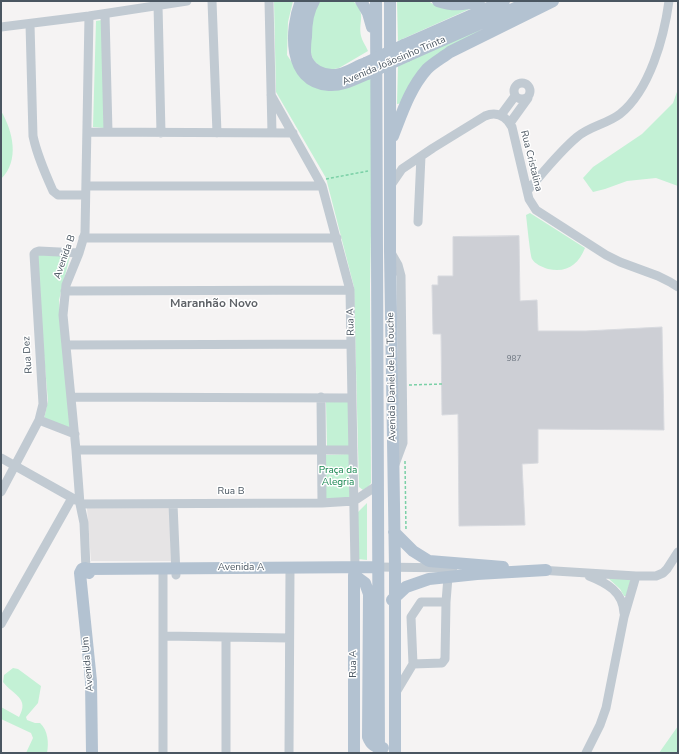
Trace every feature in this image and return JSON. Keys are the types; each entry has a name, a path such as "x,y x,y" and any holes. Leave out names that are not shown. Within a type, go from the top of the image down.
{"main road":[{"name":"Avenida Joãosinho Trinta","path":"301,1 296,17 294,48 296,59 305,74 320,83 328,85 343,84 367,68 405,51 531,1"},
{"name":"Avenida Joãosinho Trinta","path":"314,1 308,14 305,53 311,67 321,74 333,76 367,68"},
{"name":"Avenida Joãosinho Trinta","path":"361,1 368,13 376,47"},
{"name":"Avenida Daniel de La Touche","path":"376,1 379,750"},
{"name":"Avenida Daniel de La Touche","path":"390,1 390,251 395,567 395,753"},
{"path":"438,1 452,4 465,4 480,1"},
{"name":"Avenida Joãosinho Trinta","path":"405,51 504,1"},
{"path":"390,143 409,96 428,69 450,52 554,1"},
{"path":"394,532 412,551 429,561 546,570"},
{"path":"370,598 378,567"},
{"name":"Avenida A","path":"85,573 355,571 378,567"},
{"path":"378,623 395,597 406,587 419,582 448,577 546,570"},
{"path":"355,571 366,585 370,598 368,737 371,743 379,750 396,739"},
{"name":"Rua A","path":"354,753 355,571"},
{"name":"Avenida Um","path":"85,573 91,681 92,753"},
{"name":"Avenida Um","path":"85,573 95,680 96,753"}],"street":[{"path":"1,27 105,14 187,1"},
{"path":"212,1 217,133"},
{"name":"Rua A","path":"269,1 272,133"},
{"path":"527,192 564,149 576,138 588,129 620,114 635,98 649,74 660,45 669,1"},
{"path":"158,6 161,133"},
{"path":"105,14 108,132"},
{"name":"Avenida B","path":"85,573 84,523 80,504 72,397 63,315 68,277 80,253 83,238 86,190 89,16"},
{"path":"30,24 33,136 41,165 56,194 58,195 86,190 322,186"},
{"path":"390,185 402,169 421,156 485,116 494,114 501,115 512,99 515,87 520,83 523,83 528,85 531,89 530,95 510,123"},
{"name":"Rua A","path":"271,95 322,186 350,290 355,571"},
{"path":"512,99 523,100 528,98"},
{"name":"Rua Cristalina","path":"501,115 510,123 515,137 527,192 536,210 589,245 620,262 658,276 678,288"},
{"path":"87,132 293,133"},
{"path":"418,222 421,156"},
{"path":"83,238 337,238"},
{"name":"Rua Dez","path":"1,492 39,420 43,404 33,256 39,251 80,253"},
{"path":"65,291 350,290"},
{"path":"66,345 351,344"},
{"path":"72,397 352,398"},
{"path":"321,398 322,503"},
{"path":"39,420 75,434"},
{"path":"76,450 353,450"},
{"path":"1,458 16,465 80,504"},
{"path":"354,501 378,485"},
{"path":"1,624 72,498"},
{"name":"Rua B","path":"80,504 322,503 354,501"},
{"path":"173,504 176,572"},
{"path":"586,753 600,725 606,708 624,616 636,576 661,574 667,569 678,552"},
{"name":"Avenida A","path":"378,567 546,570 636,576"},
{"path":"289,753 290,571"},
{"path":"163,572 163,753"},
{"path":"576,572 603,582 614,589 621,600 624,616"},
{"path":"413,664 442,663 445,659 448,577"},
{"path":"395,694 413,664 412,614 421,602 446,602"},
{"path":"163,636 289,638"},
{"path":"226,638 226,753"}],"path":[{"path":"322,186 327,178 377,170"},
{"path":"405,385 442,384"}],"shaded area":[{"path":"87,508 170,508 171,561 91,561"}],"green space":[{"path":"274,1 293,1 288,22 287,55 303,79 374,74 370,285 371,483 363,490 359,487 354,287 326,178 276,92"},
{"path":"319,1 353,1 360,10 360,31 362,40 368,51 339,68 329,70 323,69 313,60 309,47 311,17"},
{"path":"397,1 428,1 433,4 474,7 398,41"},
{"path":"102,20 104,128 93,127 96,21"},
{"path":"477,26 481,33 451,47 403,103 397,104 398,66"},
{"path":"678,89 678,186 656,178 627,181 593,192 583,178 593,167 642,134 673,103"},
{"path":"1,111 9,128 13,146 13,155 7,172 1,179"},
{"path":"530,213 585,248 575,263 566,269 555,270 543,267 533,261 530,251 526,215"},
{"path":"35,253 70,256 59,300 70,428 44,419 48,401"},
{"path":"326,402 350,402 351,447 327,447"},
{"name":"Praça da Alegria","path":"349,454 350,499 326,499 325,455"},
{"path":"367,503 367,560 358,559 357,513"},
{"path":"608,578 631,579 626,596 624,596 620,589"},
{"path":"13,668 18,669 41,686 38,703 26,717 27,720 40,723 45,729 48,741 47,753 26,753 33,738 31,733 1,719 1,707 19,717 22,711 23,705 19,697 3,682 4,675"},
{"path":"678,726 678,753 659,753"}],"building":[{"path":"519,236 520,301 537,300 538,331 586,331 662,327 664,430 538,429 538,463 522,464 525,525 459,526 458,414 442,415 441,334 433,334 432,285 438,285 438,276 453,276 453,237"}],"district":[{"name":"Maranhão Novo","path":"214,304"}]}
